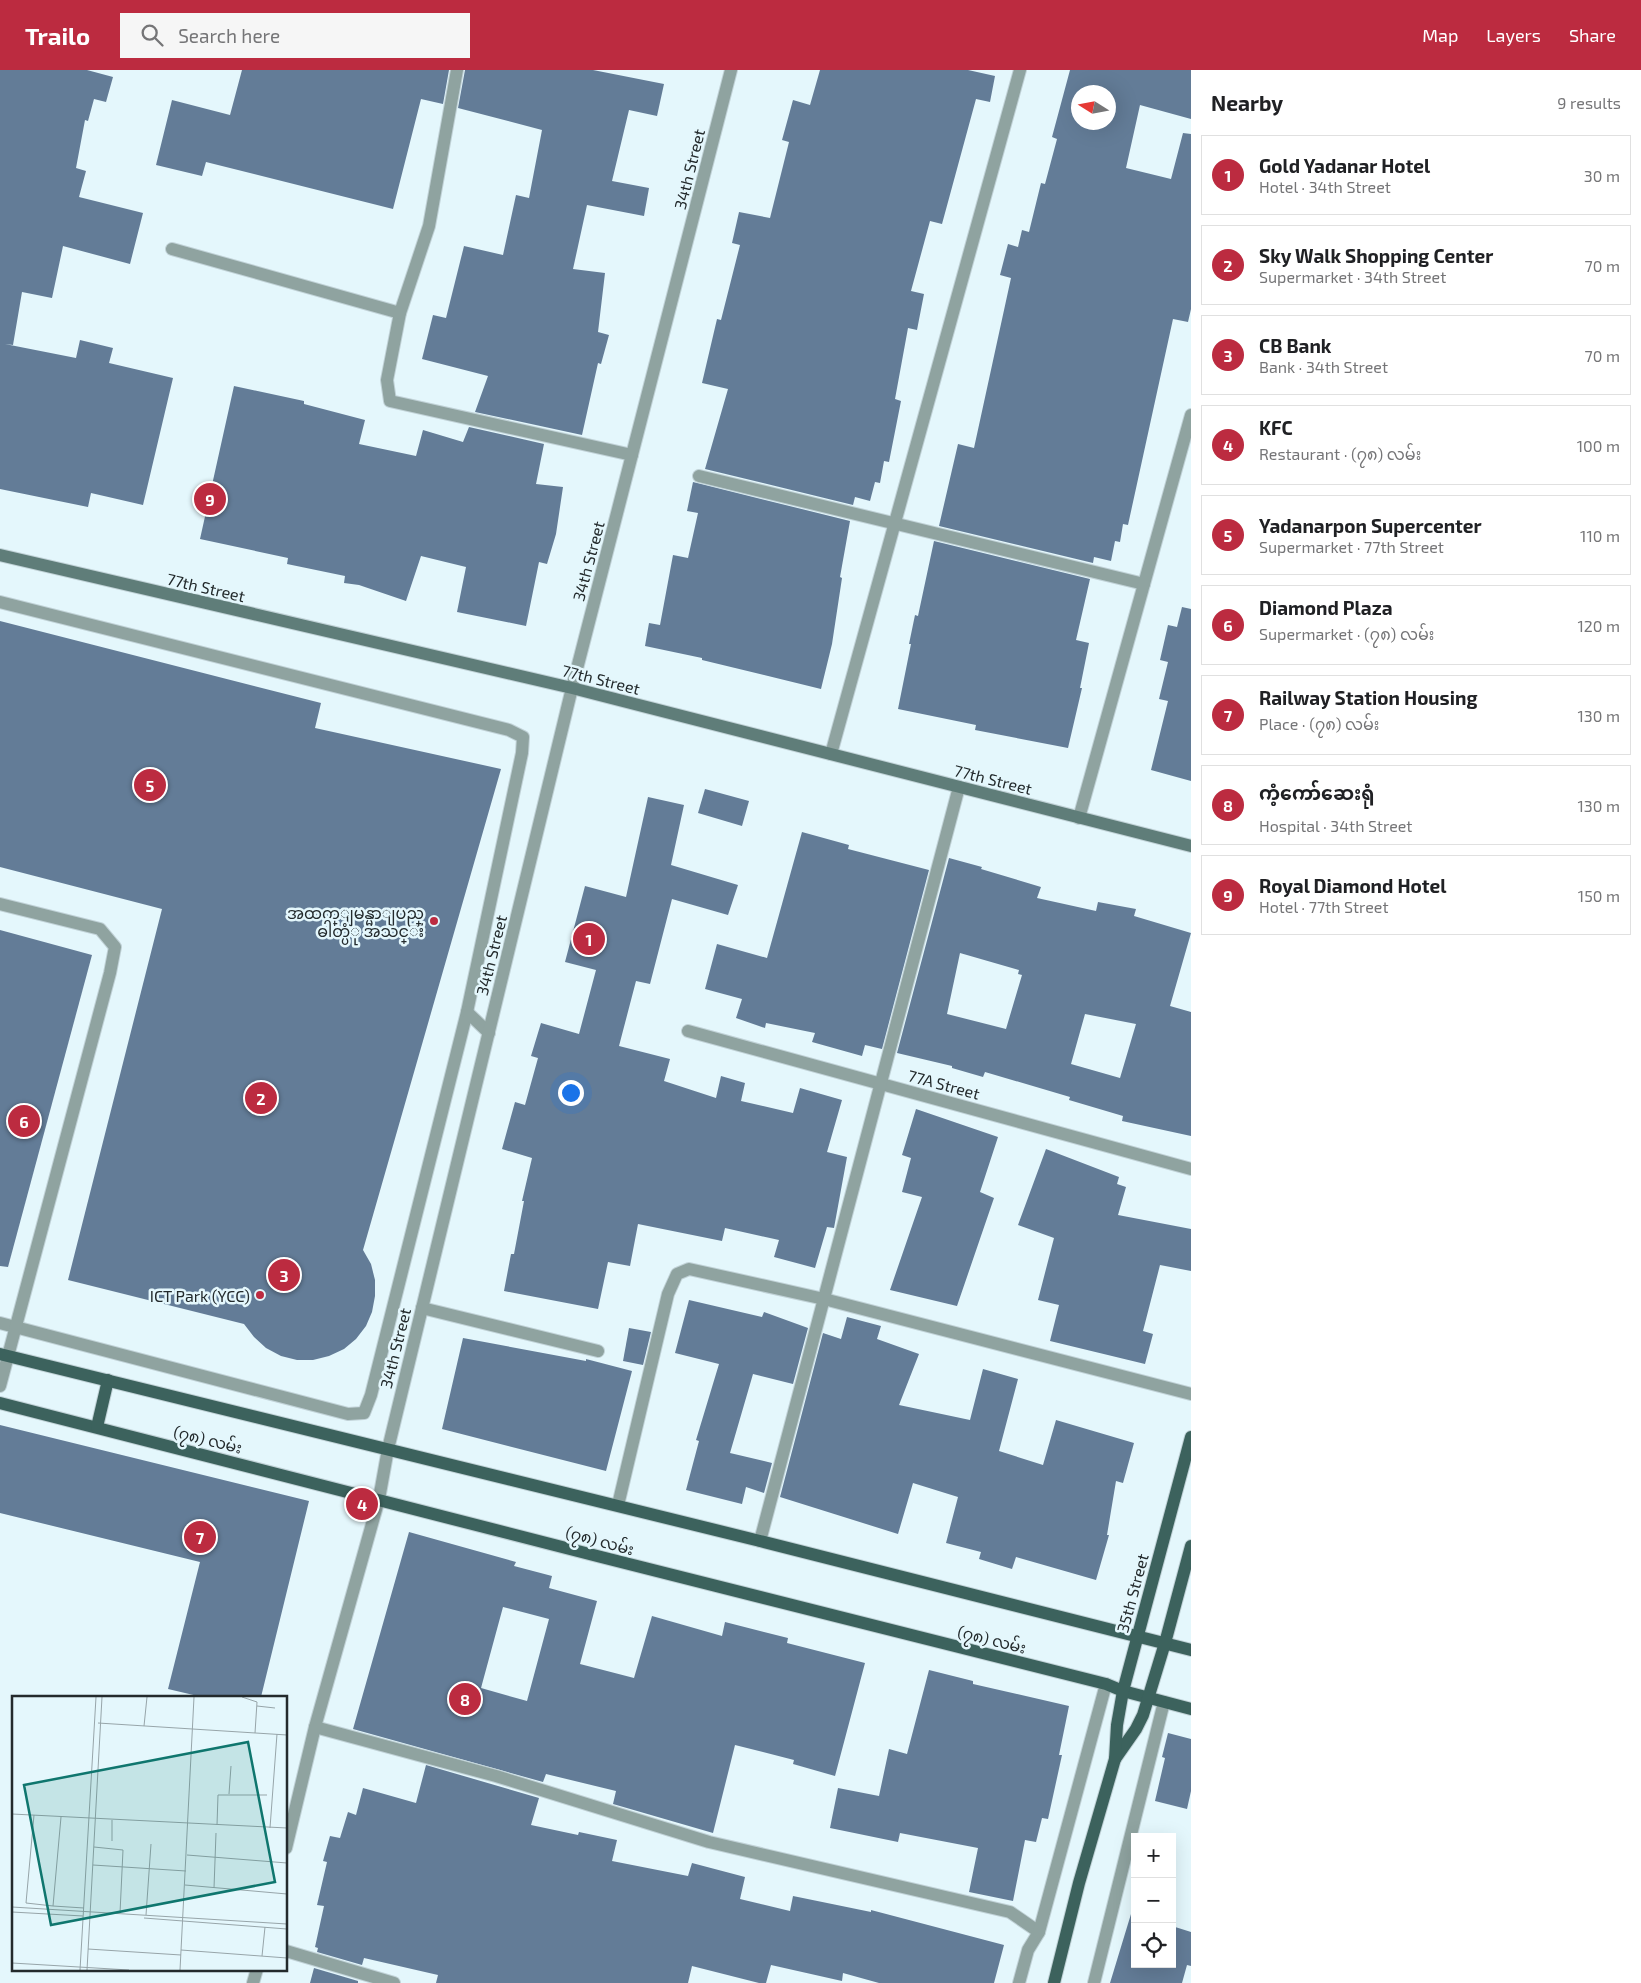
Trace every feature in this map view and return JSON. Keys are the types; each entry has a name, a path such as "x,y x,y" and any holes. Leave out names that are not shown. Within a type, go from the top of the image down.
{"main road":[{"name":"(၇၈) လမ်း","path":"4,1354 1191,1650"},
{"path":"97,1427 108,1380"},
{"name":"(၇၈) လမ်း","path":"0,1402 779,1604 1106,1684 1123,1691 1191,1709"},
{"name":"35th Street","path":"1054,1983 1079,1883 1115,1760 1117,1725 1123,1691 1191,1437"},
{"name":"35th Street","path":"1115,1760 1136,1729 1148,1698 1191,1546"}],"street":[{"path":"457,70 429,226 400,313 387,380 390,400 632,455"},
{"name":"34th Street","path":"288,1840 315,1727 379,1499 388,1449 572,688 731,70"},
{"path":"831,754 1020,70"},
{"path":"172,249 400,313"},
{"path":"1079,818 1191,415"},
{"path":"699,476 1144,584"},
{"name":"77th Street","path":"0,555 572,688 1191,846"},
{"path":"0,602 509,730 523,737 522,753 467,1012 371,1394 364,1412 348,1414 0,1323"},
{"path":"760,1541 959,787"},
{"path":"0,904 100,929 115,947 110,973 15,1327 4,1354 0,1386"},
{"path":"467,1012 489,1033"},
{"name":"77A Street","path":"688,1031 1191,1168"},
{"path":"618,1506 668,1294 677,1274 689,1269 824,1299 1191,1394"},
{"path":"422,1308 598,1351"},
{"path":"1019,1983 1028,1950 1039,1932 1106,1684"},
{"path":"1094,1983 1164,1702"},
{"path":"315,1727 496,1776 709,1842 1010,1912 1039,1932"},
{"path":"288,1952 394,1983"},
{"path":"253,1983 257,1970"}],"building":[{"path":"0,70 87,70 113,77 106,102 94,99 88,121 85,120 76,168 86,171 79,197 143,213 130,264 63,246 52,298 22,292 13,345 5,344 76,358 80,340 113,348 109,363 173,378 143,505 91,493 88,507 0,489"},
{"path":"242,70 449,70 443,104 421,99 393,209 206,162 202,176 156,165 172,100 230,115"},
{"path":"465,70 593,70 664,84 657,116 629,110 612,181 649,188 644,216 587,205 573,269 605,273 598,332 609,335 601,364 598,363 582,435 475,412 488,376 422,359 433,315 446,318 464,246 503,255 516,195 529,198 542,130 458,108"},
{"path":"820,70 968,70 995,76 990,102 976,99 942,224 930,221 911,291 924,294 917,330 908,328 895,399 901,401 889,462 884,461 880,483 875,482 870,501 855,497 853,505 705,469 728,389 702,383 717,319 721,320 740,245 732,243 739,212 770,218 789,142 782,140 793,100 810,105"},
{"path":"1070,70 1191,70 1191,119 1140,105 1126,168 1171,179 1183,133 1191,134 1191,309 1188,322 1173,319 1128,525 1123,524 1120,542 1115,541 1111,561 1094,557 1093,563 939,526 958,444 974,448 1011,278 1000,275 1008,244 1018,247 1022,230 1029,232 1041,183 1045,184 1057,139 1052,137"},
{"path":"234,386 304,401 304,404 365,420 359,444 416,456 423,430 463,442 469,427 544,444 536,484 563,487 556,534 547,564 539,562 526,626 457,612 466,567 421,556 406,601 359,585 344,583 345,576 287,564 288,558 200,539"},
{"path":"693,482 850,521 840,577 842,578 832,644 821,689 702,660 702,658 645,646 649,623 660,625 673,555 688,558 698,513 687,511"},
{"path":"934,541 1090,579 1076,640 1089,643 1080,688 1082,688 1068,748 975,730 976,725 898,709 915,615 918,616"},
{"path":"1182,607 1191,609 1191,781 1151,770 1168,701 1159,699 1168,662 1160,660 1168,625 1177,627"},
{"path":"0,621 321,703 315,728 501,769 363,1250 371,1264 375,1280 372,1312 366,1326 356,1339 344,1349 329,1356 313,1360 297,1360 281,1356 266,1348 244,1324 68,1280 162,909 0,867"},
{"path":"705,789 749,801 742,826 698,813"},
{"path":"648,797 684,805 671,865 738,885 728,915 672,899 650,984 636,981 619,1046 670,1059 664,1081 716,1098 721,1076 745,1083 741,1101 793,1113 800,1088 842,1100 827,1152 847,1157 834,1228 827,1227 815,1268 774,1257 779,1240 725,1228 722,1241 638,1224 630,1266 608,1262 598,1309 504,1291 511,1254 514,1254 524,1201 522,1201 532,1158 502,1149 515,1102 525,1105 538,1058 531,1056 541,1023 579,1034 596,970 565,962 585,886 626,897"},
{"path":"802,832 849,845 848,849 929,870 882,1049 865,1045 862,1056 812,1042 815,1033 766,1023 765,1028 736,1018 742,999 705,989 717,944 767,958"},
{"path":"949,858 1041,887 1037,898 1096,911 1098,902 1136,909 1134,916 1191,933 1170,1006 1191,1012 1191,1136 1122,1121 1123,1116 1069,1100 1070,1097 985,1072 983,1077 952,1068 952,1066 897,1053","holes":["960,953 1019,970 1018,974 1022,975 1006,1029 947,1014","1085,1014 1136,1024 1120,1078 1071,1064"]},
{"path":"0,930 92,955 8,1267 0,1266"},
{"path":"916,1109 998,1137 980,1192 994,1198 957,1306 890,1290 922,1197 902,1192 911,1158 902,1155"},
{"path":"1046,1149 1119,1177 1117,1184 1126,1187 1118,1215 1191,1229 1191,1271 1160,1265 1143,1331 1153,1334 1145,1364 1050,1341 1059,1305 1038,1300 1054,1238 1018,1225"},
{"path":"689,1300 762,1317 764,1312 808,1328 793,1384 753,1374 730,1453 772,1463 764,1493 746,1487 742,1504 686,1490 699,1441 696,1440 719,1364 675,1353"},
{"path":"847,1317 881,1326 877,1339 919,1354 899,1405 970,1420 983,1369 1018,1379 999,1451 1043,1465 1056,1420 1134,1443 1123,1483 1116,1481 1107,1535 1109,1535 1096,1580 1016,1557 1012,1569 979,1559 981,1552 946,1543 958,1497 913,1483 898,1534 780,1497 823,1333 841,1339"},
{"path":"629,1328 651,1332 643,1365 623,1361"},
{"path":"463,1338 586,1361 586,1359 632,1371 606,1471 442,1429"},
{"path":"0,1425 309,1501 261,1696 198,1696 168,1689 200,1562 0,1513"},
{"path":"409,1532 516,1562 514,1566 552,1576 549,1588 597,1601 580,1664 634,1678 652,1616 722,1636 725,1622 788,1638 787,1643 865,1663 835,1776 793,1764 794,1760 735,1745 713,1833 613,1804 616,1791 546,1774 543,1782 353,1729","holes":["503,1607 549,1619 527,1701 481,1688"]},
{"path":"929,1670 973,1681 973,1684 1069,1706 1059,1755 1062,1755 1048,1819 1042,1818 1036,1842 1025,1840 1013,1901 969,1892 978,1848 900,1833 898,1842 830,1828 838,1788 879,1796 889,1749 907,1754"},
{"path":"1168,1733 1191,1739 1191,1791 1187,1809 1155,1801 1165,1758 1162,1757"},
{"path":"426,1765 539,1798 531,1825 578,1835 579,1832 617,1840 612,1861 688,1876 692,1863 745,1877 740,1899 790,1911 793,1896 871,1912 871,1910 1004,1945 994,1983 879,1983 843,1973 842,1981 771,1965 766,1983 759,1983 692,1966 688,1983 436,1983 438,1975 364,1958 362,1965 317,1952 318,1948 315,1947 324,1906 317,1905 327,1862 323,1861 330,1836 340,1838 348,1812 356,1815 363,1788 416,1803"},
{"path":"1131,1914 1131,1968 1176,1968 1176,1927 1191,1932 1191,1966 1187,1965 1182,1983 1110,1983"},
{"path":"314,1968 358,1981 358,1983 310,1983"}],"place":[{"name":"Royal Diamond Hotel","path":"210,499"},
{"name":"Yadanarpon Supercenter","path":"150,785"},
{"name":"အထက္ျမန္မာျပည္ ဓါတ္ပံု အသင္း","path":"434,921"},
{"name":"Gold Yadanar Hotel","path":"589,939"},
{"name":"Sky Walk Shopping Center","path":"261,1098"},
{"name":"Diamond Plaza","path":"24,1121"},
{"name":"CB Bank","path":"284,1275"},
{"name":"ICT Park (YCC)","path":"260,1295"},
{"name":"KFC","path":"362,1504"},
{"name":"Railway Station Housing","path":"200,1537"},
{"name":"ကံ့ကော်ဆေးရုံ","path":"465,1699"}]}
